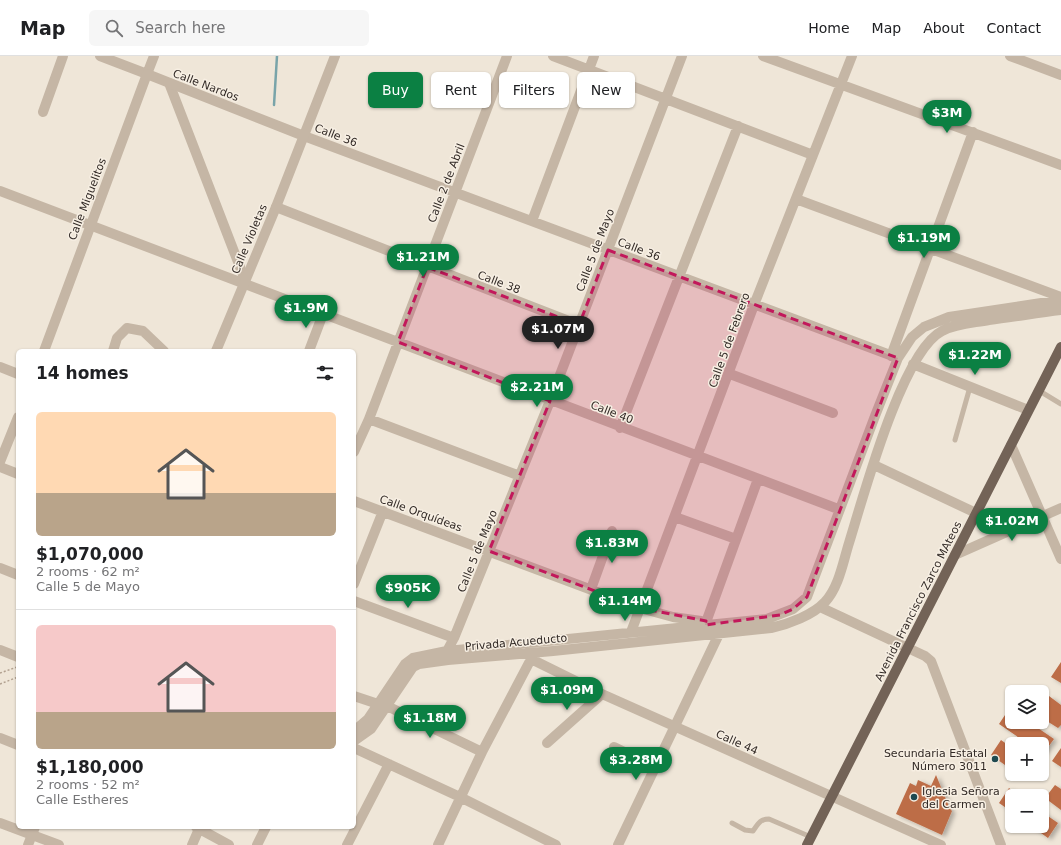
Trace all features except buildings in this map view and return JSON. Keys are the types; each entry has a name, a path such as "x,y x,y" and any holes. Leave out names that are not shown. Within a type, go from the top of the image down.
{"main road":[{"name":"Avenida Francisco Zarco MAteos","path":"809,841 906,648 1061,347"}],"street":[{"path":"43,112 63,56"},
{"name":"Calle Nardos","path":"100,56 304,136"},
{"name":"Calle Miguelitos","path":"45,349 154,56"},
{"name":"Calle Violetas","path":"217,349 276,207 335,56"},
{"name":"Calle 2 de Abril","path":"356,448 369,419 507,56"},
{"path":"553,56 813,155"},
{"path":"532,221 594,56"},
{"name":"Calle 5 de Mayo","path":"448,655 550,401 682,56"},
{"path":"763,56 1061,165"},
{"name":"Calle 5 de Febrero","path":"631,632 730,374 754,305 852,56"},
{"path":"1010,56 1061,75"},
{"path":"170,83 244,282"},
{"path":"620,428 738,126"},
{"path":"838,509 894,357 930,249 973,132"},
{"name":"Calle 36","path":"304,136 894,357"},
{"name":"Calle 40","path":"0,192 244,282 323,314 620,428 838,509"},
{"path":"796,199 1061,297"},
{"name":"Calle 38","path":"276,207 426,267 579,325"},
{"path":"894,357 912,337 924,327 937,320 1061,300"},
{"path":"1002,845 931,661 925,656 820,607 827,601 837,580 887,426 913,364 933,339 941,331 950,327 1061,310"},
{"path":"310,349 323,314"},
{"path":"113,349 117,338 122,331 127,328 143,331 162,349"},
{"path":"913,364 1028,410"},
{"path":"0,367 16,373"},
{"path":"730,374 833,413"},
{"path":"369,419 520,476"},
{"path":"0,462 16,422"},
{"path":"1011,445 1061,559"},
{"path":"874,465 976,513"},
{"path":"0,467 16,473"},
{"path":"705,623 758,479"},
{"name":"Calle Orquídeas","path":"356,502 640,608 705,623"},
{"path":"955,555 1061,508"},
{"name":"Privada Acueducto","path":"448,655 529,656 666,633 705,623 767,619 793,609 807,596 838,509"},
{"path":"356,579 383,511"},
{"path":"675,517 736,539"},
{"path":"591,589 612,531"},
{"path":"0,568 16,573"},
{"path":"356,601 454,638"},
{"name":"Privada Acueducto","path":"448,655 631,632 719,634 781,626 820,607"},
{"path":"618,845 719,634"},
{"path":"0,650 16,656"},
{"path":"356,739 371,728 382,705 408,660 413,658 448,655"},
{"path":"438,845 529,656"},
{"name":"Calle 44","path":"529,656 602,694 831,798 941,845"},
{"path":"548,743 602,694"},
{"path":"356,697 382,705 482,752"},
{"path":"356,729 382,705"},
{"path":"0,738 16,744"},
{"path":"614,747 655,767"},
{"path":"356,749 460,797 556,845"},
{"path":"356,828 389,764"},
{"path":"0,823 16,827"},
{"path":"192,845 197,829"},
{"path":"199,829 229,845"},
{"path":"258,845 265,829"},
{"path":"347,845 355,829"},
{"path":"28,845 33,831 58,845"}],"lane":[{"path":"955,440 971,386"},
{"path":"1038,390 1061,404"},
{"path":"732,823 749,832 753,831 759,822 764,819 769,819 809,841"}],"path":[{"path":"0,673 16,667"},
{"path":"0,684 16,678"}],"highlighted area":[{"path":"608,250 898,358 807,597 793,609 780,615 705,625 706,621 640,608 489,551 550,401 398,342 427,267 579,325"}],"waterway":[{"path":"274,105 277,56"}],"place":[{"name":"Secundaria Estatal Número 3011","path":"995,759"},
{"name":"Iglesia Señora del Carmen","path":"914,797"}]}
